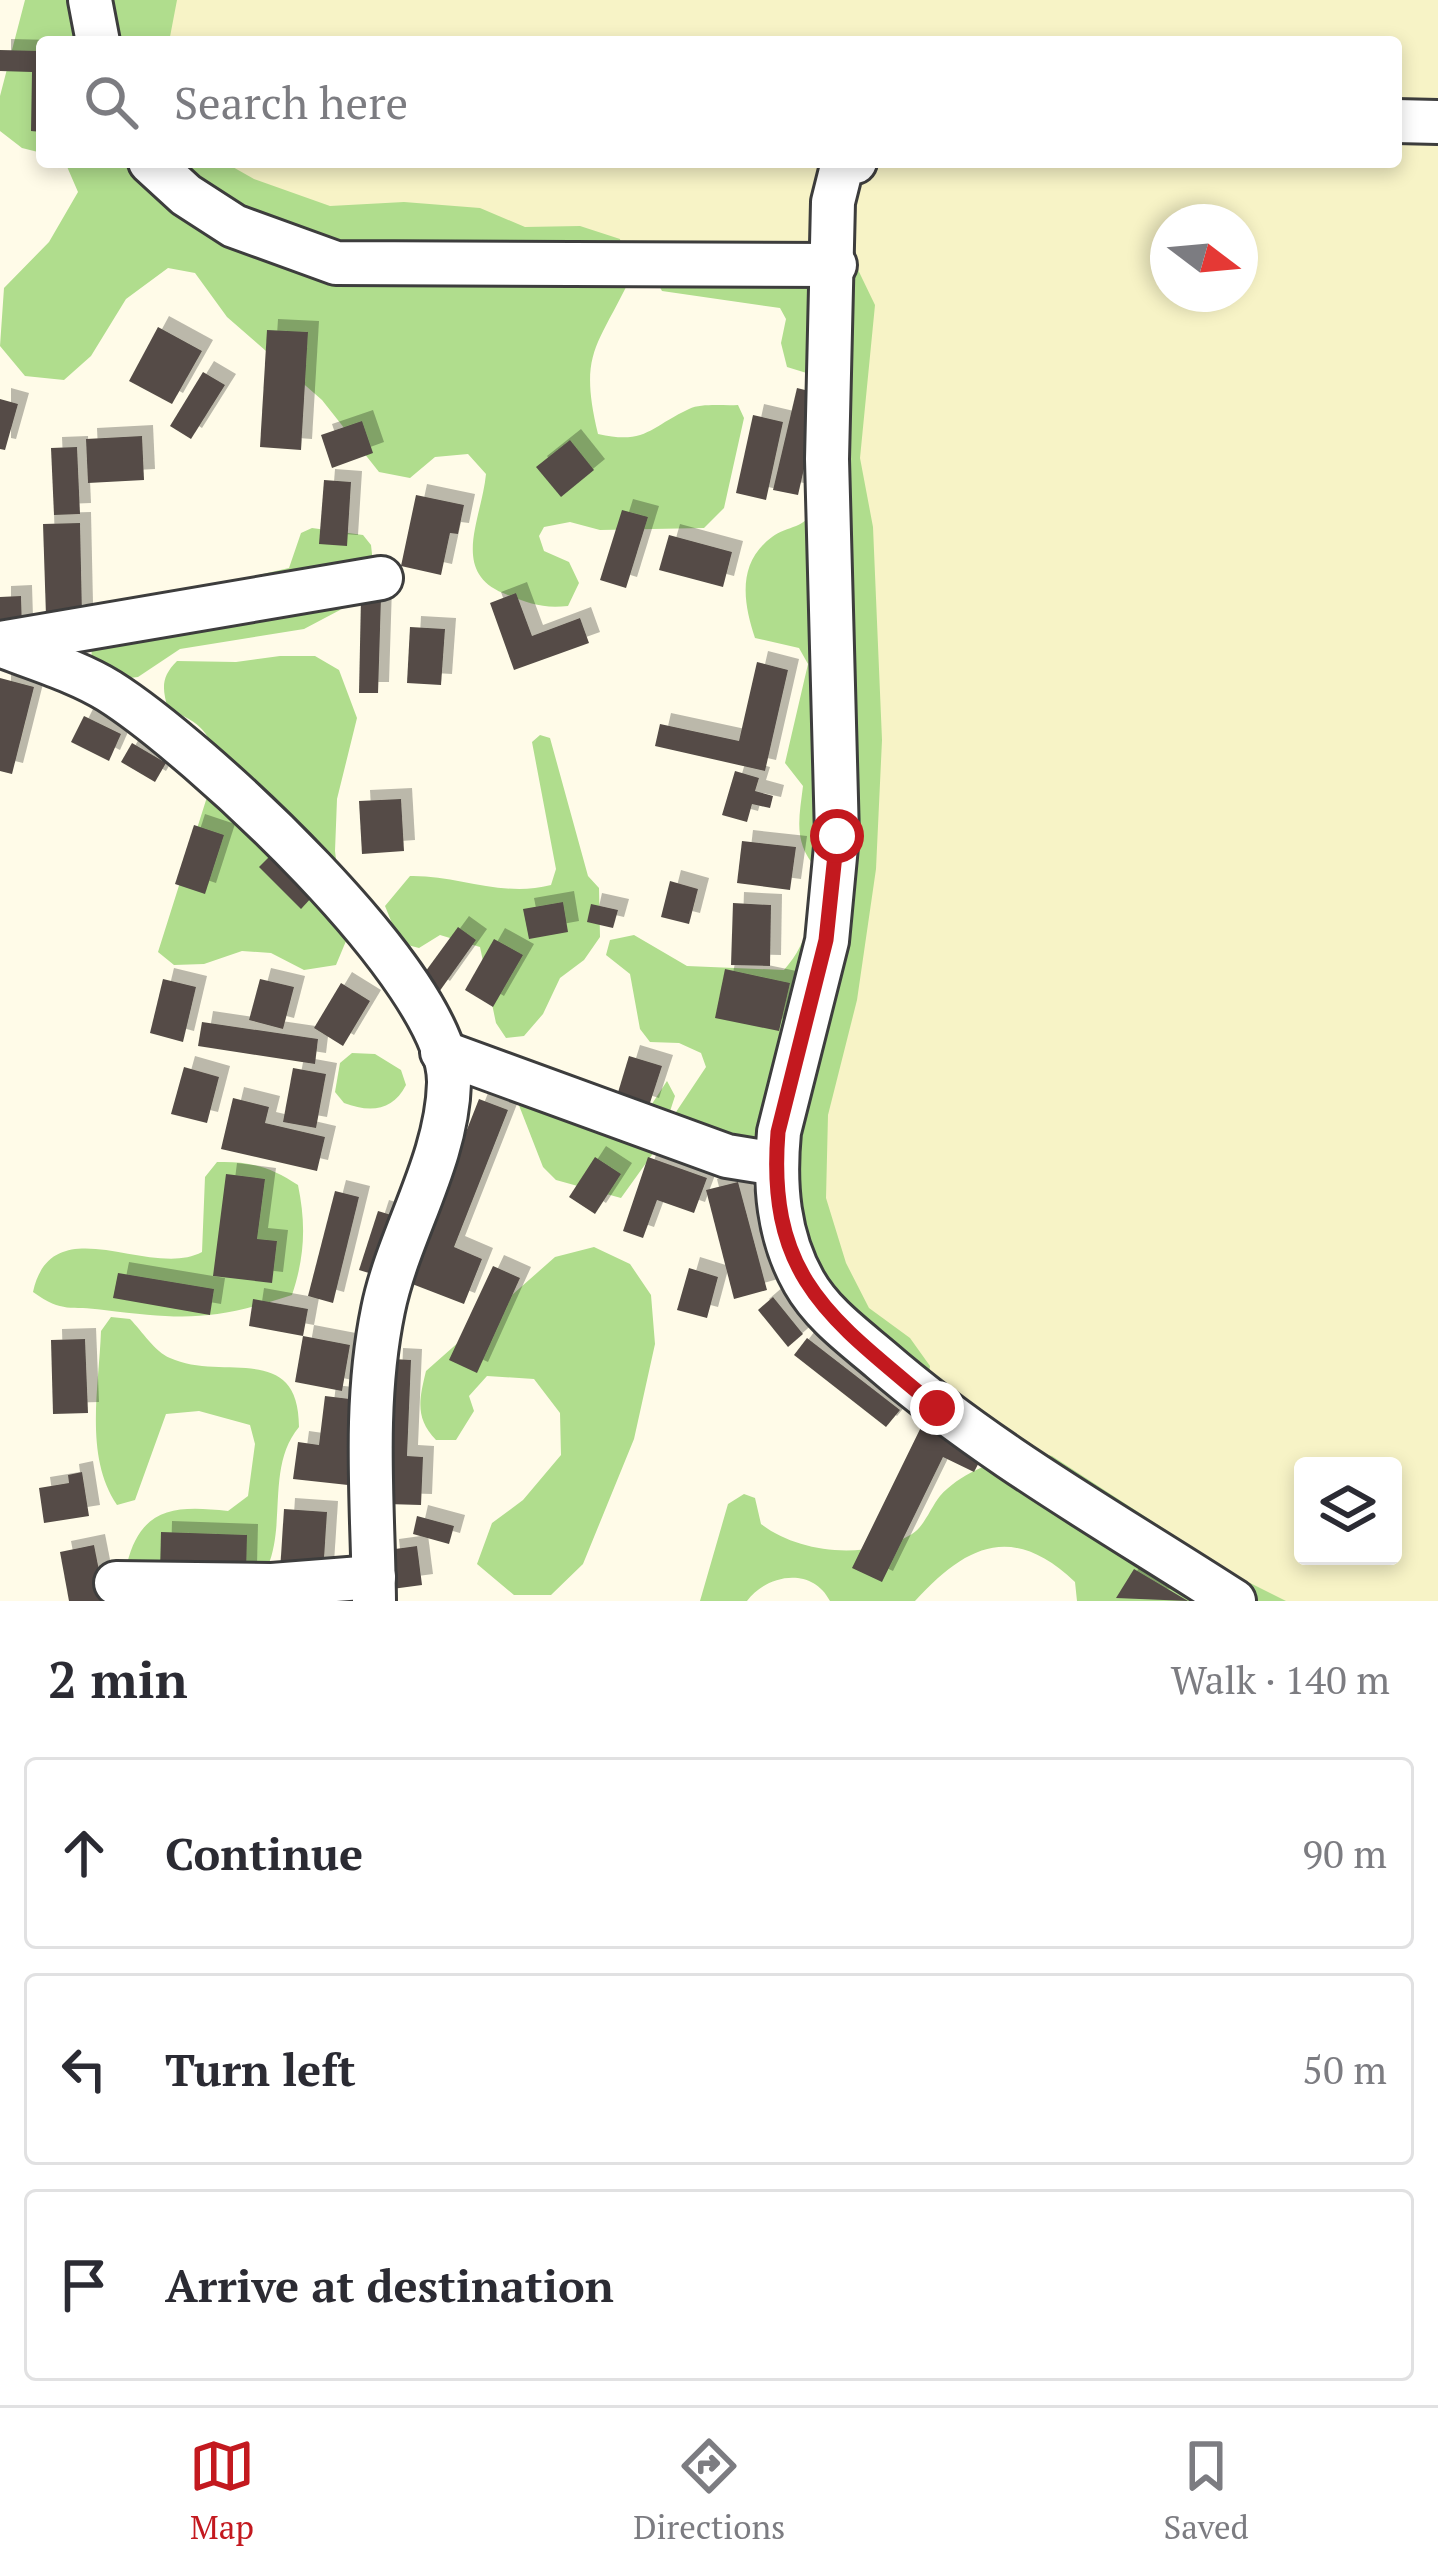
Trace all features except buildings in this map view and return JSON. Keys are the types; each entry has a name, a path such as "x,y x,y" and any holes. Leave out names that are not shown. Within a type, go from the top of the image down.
{"street":[{"path":"90,0 97,36"},
{"path":"1402,121 1438,122"},
{"path":"156,168 186,196 234,226 336,263 835,265"},
{"path":"841,168 835,182 826,459 837,836 826,940 798,1044 776,1164 784,1241 806,1286 835,1321 937,1408 1234,1601"},
{"path":"0,644 381,578"},
{"path":"0,644 107,690 185,750 326,878 410,989 442,1052 449,1081 440,1136 383,1308 368,1444 374,1589 116,1583"},
{"path":"442,1052 727,1156 776,1164"}],"shaded area":[{"path":"100,0 1438,0 1438,1601 1229,1601 924,1398 785,1234 832,935 838,254 356,253 178,168 1402,168 1402,36 107,36"}],"green space":[{"path":"25,0 177,0 170,36 36,36 36,152 22,148 0,131 0,96"},
{"path":"68,168 235,168 330,206 404,202 480,208 525,227 580,226 620,239 629,281 600,338 591,368 598,434 638,436 694,407 738,405 744,418 724,508 704,528 600,530 570,522 544,527 539,536 544,551 569,562 579,583 568,606 535,604 503,593 477,571 473,557 486,474 468,454 435,457 410,478 379,472 322,400 227,317 195,273 168,268 126,299 91,356 64,380 25,376 0,346 4,288 49,242 78,192"},
{"path":"818,242 848,249 875,305 860,458 873,527 882,740 876,869 857,1000 828,1115 826,1198 846,1263 869,1308 910,1338 930,1366 928,1383 894,1395 828,1341 789,1298 767,1245 752,1161 672,1118 706,1067 701,1053 679,1043 650,1042 640,1029 630,974 606,955 610,940 634,935 687,966 784,970 809,923 817,869 801,840 803,786 785,763 808,664 799,648 755,638 746,584 761,547 778,533 803,523 814,505 813,375 787,367 781,343 786,319 780,308 662,291 652,273"},
{"path":"312,528 363,535 371,545 373,563 340,610 304,629 180,649 138,677 112,680 92,662 91,640 169,595 289,568 301,533"},
{"path":"315,656 339,670 357,718 337,799 335,851 346,941 336,965 304,970 271,953 242,951 204,964 174,965 158,952 214,764 206,734 168,709 166,678 177,661 236,662"},
{"path":"540,735 550,738 588,876 599,888 600,937 584,960 560,978 543,1014 524,1036 506,1038 496,1023 480,947 440,935 419,948 400,943 385,906 410,876 498,888 551,885 556,869 532,742"},
{"path":"352,1053 375,1054 401,1070 406,1085 401,1094 388,1105 372,1109 344,1103 335,1092 340,1063"},
{"path":"667,1081 675,1096 659,1145 621,1198 556,1180 543,1167 513,1090 646,1113"},
{"path":"217,1162 260,1166 298,1185 303,1240 292,1295 240,1310 178,1317 67,1307 33,1292 44,1266 60,1253 81,1248 156,1258 202,1252 205,1177"},
{"path":"594,1247 630,1264 651,1295 655,1344 634,1439 583,1564 551,1595 514,1595 477,1564 492,1523 523,1500 561,1455 560,1413 534,1379 487,1376 469,1396 474,1411 456,1440 436,1440 422,1416 426,1371 555,1257"},
{"path":"111,1317 130,1319 170,1358 254,1369 286,1383 296,1400 299,1427 283,1459 268,1566 127,1564 141,1531 163,1514 192,1509 228,1511 248,1496 255,1444 250,1425 199,1411 166,1414 135,1500 117,1505 100,1465 96,1421 101,1331"},
{"path":"1031,1450 1052,1456 1238,1577 1286,1601 1077,1601 1075,1582 1031,1552 1011,1547 972,1554 915,1601 830,1601 812,1582 789,1578 766,1585 747,1601 700,1601 728,1504 744,1494 755,1498 761,1524 795,1542 835,1550 875,1548 916,1531 940,1496 959,1480"}],"route":[{"path":"837,836 826,940 778,1132 776,1164 784,1241 806,1286 835,1321 937,1408"}]}
